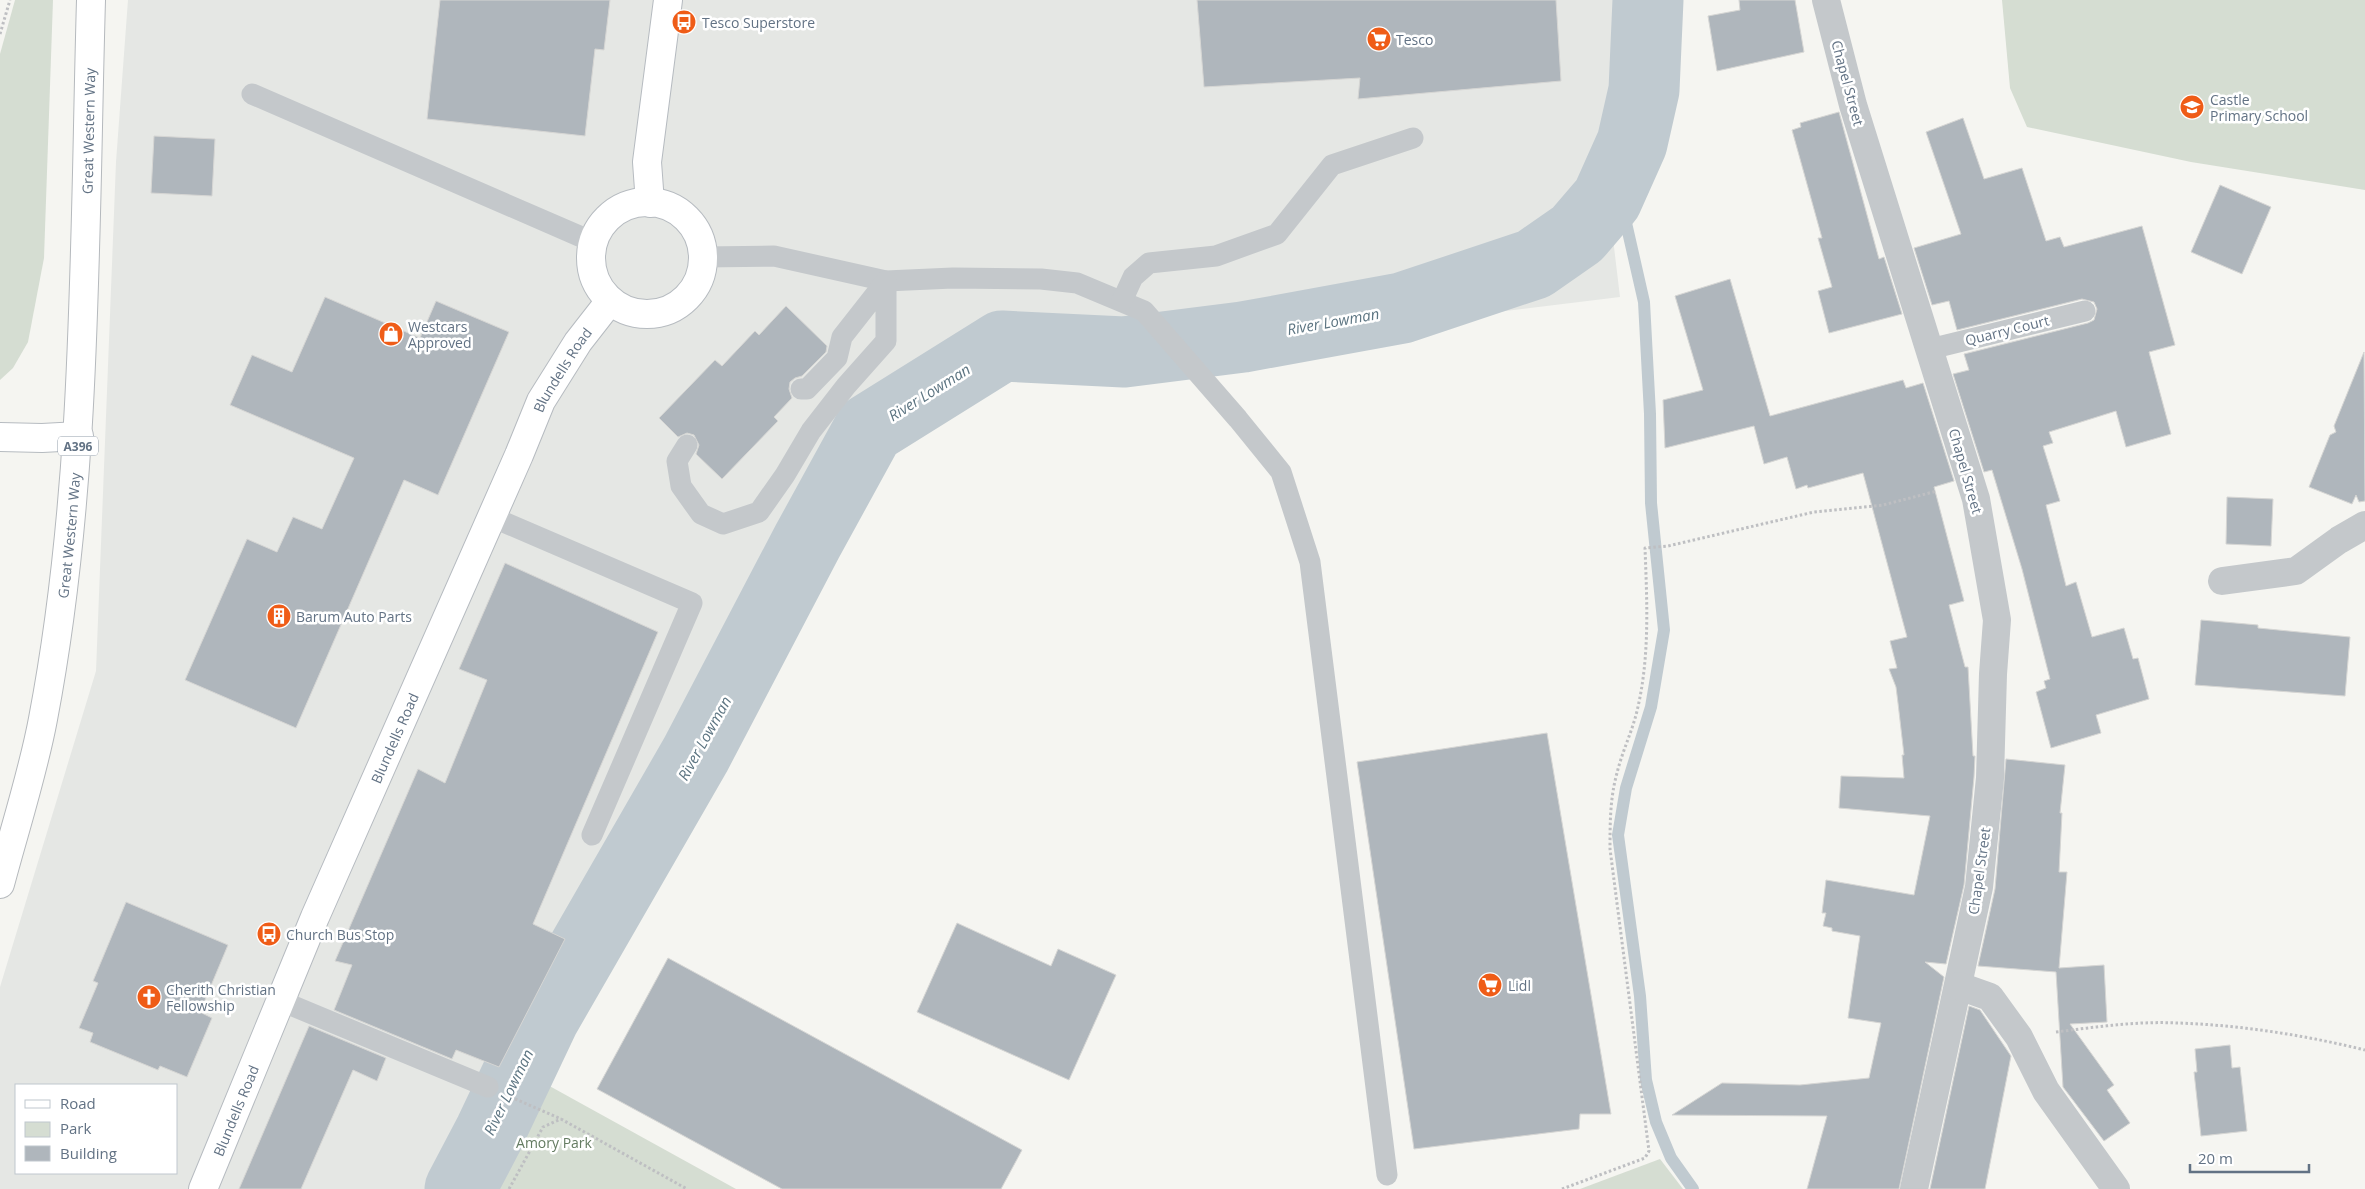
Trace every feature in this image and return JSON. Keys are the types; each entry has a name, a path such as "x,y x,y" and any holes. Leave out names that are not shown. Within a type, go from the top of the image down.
{"street":[{"name":"Great Western Way","path":"0,884 43,721 63,589 78,436 91,0"},
{"path":"650,203 647,162 668,0"},
{"name":"Chapel Street","path":"1826,0 1853,105 1976,499 1997,620 1987,808 1979,887 1914,1189"},
{"path":"638,202 663,204 681,213 694,227 702,245 703,257 700,277 691,294 673,308 654,314 626,311 610,301 597,285 593,276 591,256 593,242 606,219 619,209 638,202"},
{"name":"Blundells Road","path":"203,1189 315,917 492,517 541,401 578,342 610,301"},
{"path":"0,437 42,438 78,436"},
{"path":"2222,581 2296,571 2339,540 2365,525"},
{"path":"1959,986 1990,997 2019,1037 2046,1091 2116,1189"}],"lane":[{"path":"252,94 593,242"},
{"path":"1122,301 1133,277 1149,263 1216,256 1277,234 1332,165 1413,138"},
{"path":"703,257 774,256 886,281 1041,279 1077,283 1144,311 1238,419 1281,472 1310,562 1387,1175"},
{"path":"801,389 806,389 836,358 842,337 886,281"},
{"path":"687,445 677,461 681,486 701,514 723,524 759,512 785,475 811,431 846,386 886,341 886,281"},
{"name":"Quarry Court","path":"1930,349 2085,311"},
{"path":"492,517 692,603 592,835"},
{"path":"281,1000 488,1088"}],"path":[{"path":"0,34 10,0"},
{"path":"1562,1189 1645,1158 1648,1151 1610,849 1610,810 1617,773 1637,712 1645,666 1648,622 1645,548 1652,545 1668,546 1814,512 1882,505 1970,481"},
{"path":"2019,1037 2118,1024 2176,1023 2290,1034 2365,1050"},
{"path":"535,1107 561,1118 687,1189"},
{"path":"509,1189 543,1127 561,1118"}],"shaded area":[{"path":"128,0 1637,0 1635,63 1622,139 1595,194 1611,222 1620,297 1139,356 1038,362 982,381 907,422 849,492 475,1189 0,1189 0,987 96,671 116,162"}],"green space":[{"path":"15,0 53,0 44,258 28,342 13,368 0,380 0,54"},
{"name":"Castle Primary School","path":"2002,0 2365,0 2365,190 2191,162 2027,127 2010,88"},
{"name":"Amory Park","path":"535,1078 736,1189 475,1189"},
{"path":"1660,1159 1683,1189 1580,1189"}],"building":[{"path":"440,0 610,0 604,50 595,49 585,136 427,119"},
{"name":"Tesco","path":"1197,0 1556,0 1561,81 1358,99 1360,78 1204,87"},
{"path":"1739,0 1795,0 1804,52 1717,71 1708,16 1740,10"},
{"path":"1839,112 1879,259 1884,257 1902,314 1829,333 1818,291 1832,287 1818,238 1822,238 1792,130 1801,127 1800,123"},
{"path":"1963,118 1984,179 2022,168 2046,241 2060,237 2064,247 2142,226 2175,345 2149,352 2171,434 2126,447 2116,411 2049,432 2053,443 2043,446 2060,501 2046,505 2066,586 2076,582 2092,637 2124,628 2133,659 2138,658 2149,699 2096,715 2101,733 2051,748 2036,692 2046,688 2044,681 2050,679 2022,569 1992,470 1984,472 1953,374 1969,370 1964,354 2088,323 2094,320 2097,309 2094,302 2082,299 1957,330 1949,301 1932,305 1914,248 1961,234 1926,132"},
{"path":"154,136 215,139 212,196 151,193"},
{"path":"2220,185 2271,207 2242,274 2191,252"},
{"path":"1730,279 1770,416 1903,380 1906,388 1923,383 1954,481 1934,487 1964,601 1949,605 1965,667 1968,667 1973,756 1975,756 1974,777 1964,885 1946,964 1925,962 1944,977 1899,1189 1807,1189 1827,1116 1672,1115 1722,1083 1800,1085 1869,1078 1881,1023 1848,1018 1860,936 1832,931 1832,928 1823,926 1826,913 1822,913 1826,880 1914,895 1930,816 1839,808 1841,776 1904,778 1902,755 1904,755 1896,687 1889,669 1897,668 1890,641 1907,637 1863,473 1808,488 1807,485 1796,489 1787,457 1764,464 1754,426 1665,448 1663,400 1703,390 1675,296"},
{"path":"325,297 420,338 436,301 509,332 438,495 404,480 296,728 185,680 247,539 277,552 293,517 322,529 354,458 230,405 252,355 292,372"},
{"path":"786,306 827,346 826,352 802,376 790,382 789,389 792,398 774,417 778,421 722,479 696,454 699,445 694,435 687,433 678,437 659,418 715,360 722,366 755,331 759,335"},
{"path":"2364,352 2365,501 2359,502 2356,495 2352,504 2309,487 2330,435 2336,432 2334,426"},
{"path":"2227,497 2273,499 2271,546 2226,544"},
{"path":"505,563 658,632 533,924 565,939 499,1067 456,1050 452,1059 334,1010 352,965 335,961 418,769 445,783 487,680 459,669"},
{"path":"2201,620 2350,637 2345,696 2195,685"},
{"name":"Lidl","path":"1547,733 1611,1114 1580,1114 1579,1129 1414,1149 1357,762"},
{"path":"2006,759 2065,765 2060,813 2062,813 2059,872 2067,872 2059,968 2104,965 2107,1022 2070,1024 2114,1085 2107,1090 2130,1123 2104,1141 2063,1087 2056,972 1978,966 1995,889"},
{"name":"Cherith Christian Fellowship","path":"126,902 228,945 200,1012 212,1018 187,1077 160,1066 158,1070 90,1042 93,1033 79,1028 98,983 93,981"},
{"path":"957,923 1051,966 1058,949 1116,975 1069,1080 917,1012"},
{"path":"668,958 1022,1150 1001,1189 782,1189 597,1089"},
{"path":"1969,1006 1980,1010 2011,1056 1985,1189 1930,1189"},
{"path":"309,1026 386,1058 377,1081 353,1070 301,1189 239,1189"},
{"path":"2230,1045 2232,1068 2240,1067 2247,1131 2201,1136 2194,1072 2197,1072 2195,1049"}],"waterway":[{"name":"River Lowman","path":"460,1189 490,1132 544,1018 696,754 807,542 869,429 1002,346 1124,352 1243,337 1402,308 1534,264 1577,234 1607,199 1632,143 1644,90 1648,0"},
{"path":"1607,199 1624,214 1644,302 1650,414 1651,503 1664,630 1651,707 1626,788 1618,835 1640,996 1646,1080 1656,1122 1671,1158 1693,1189"}],"place":[{"name":"Tesco Superstore","path":"684,22"},
{"name":"Tesco","path":"1379,39"},
{"name":"Castle Primary School","path":"2192,107"},
{"name":"Westcars Approved","path":"391,334"},
{"name":"Barum Auto Parts","path":"279,616"},
{"name":"Church Bus Stop","path":"269,934"},
{"name":"Lidl","path":"1490,985"},
{"name":"Cherith Christian Fellowship","path":"149,997"}]}
